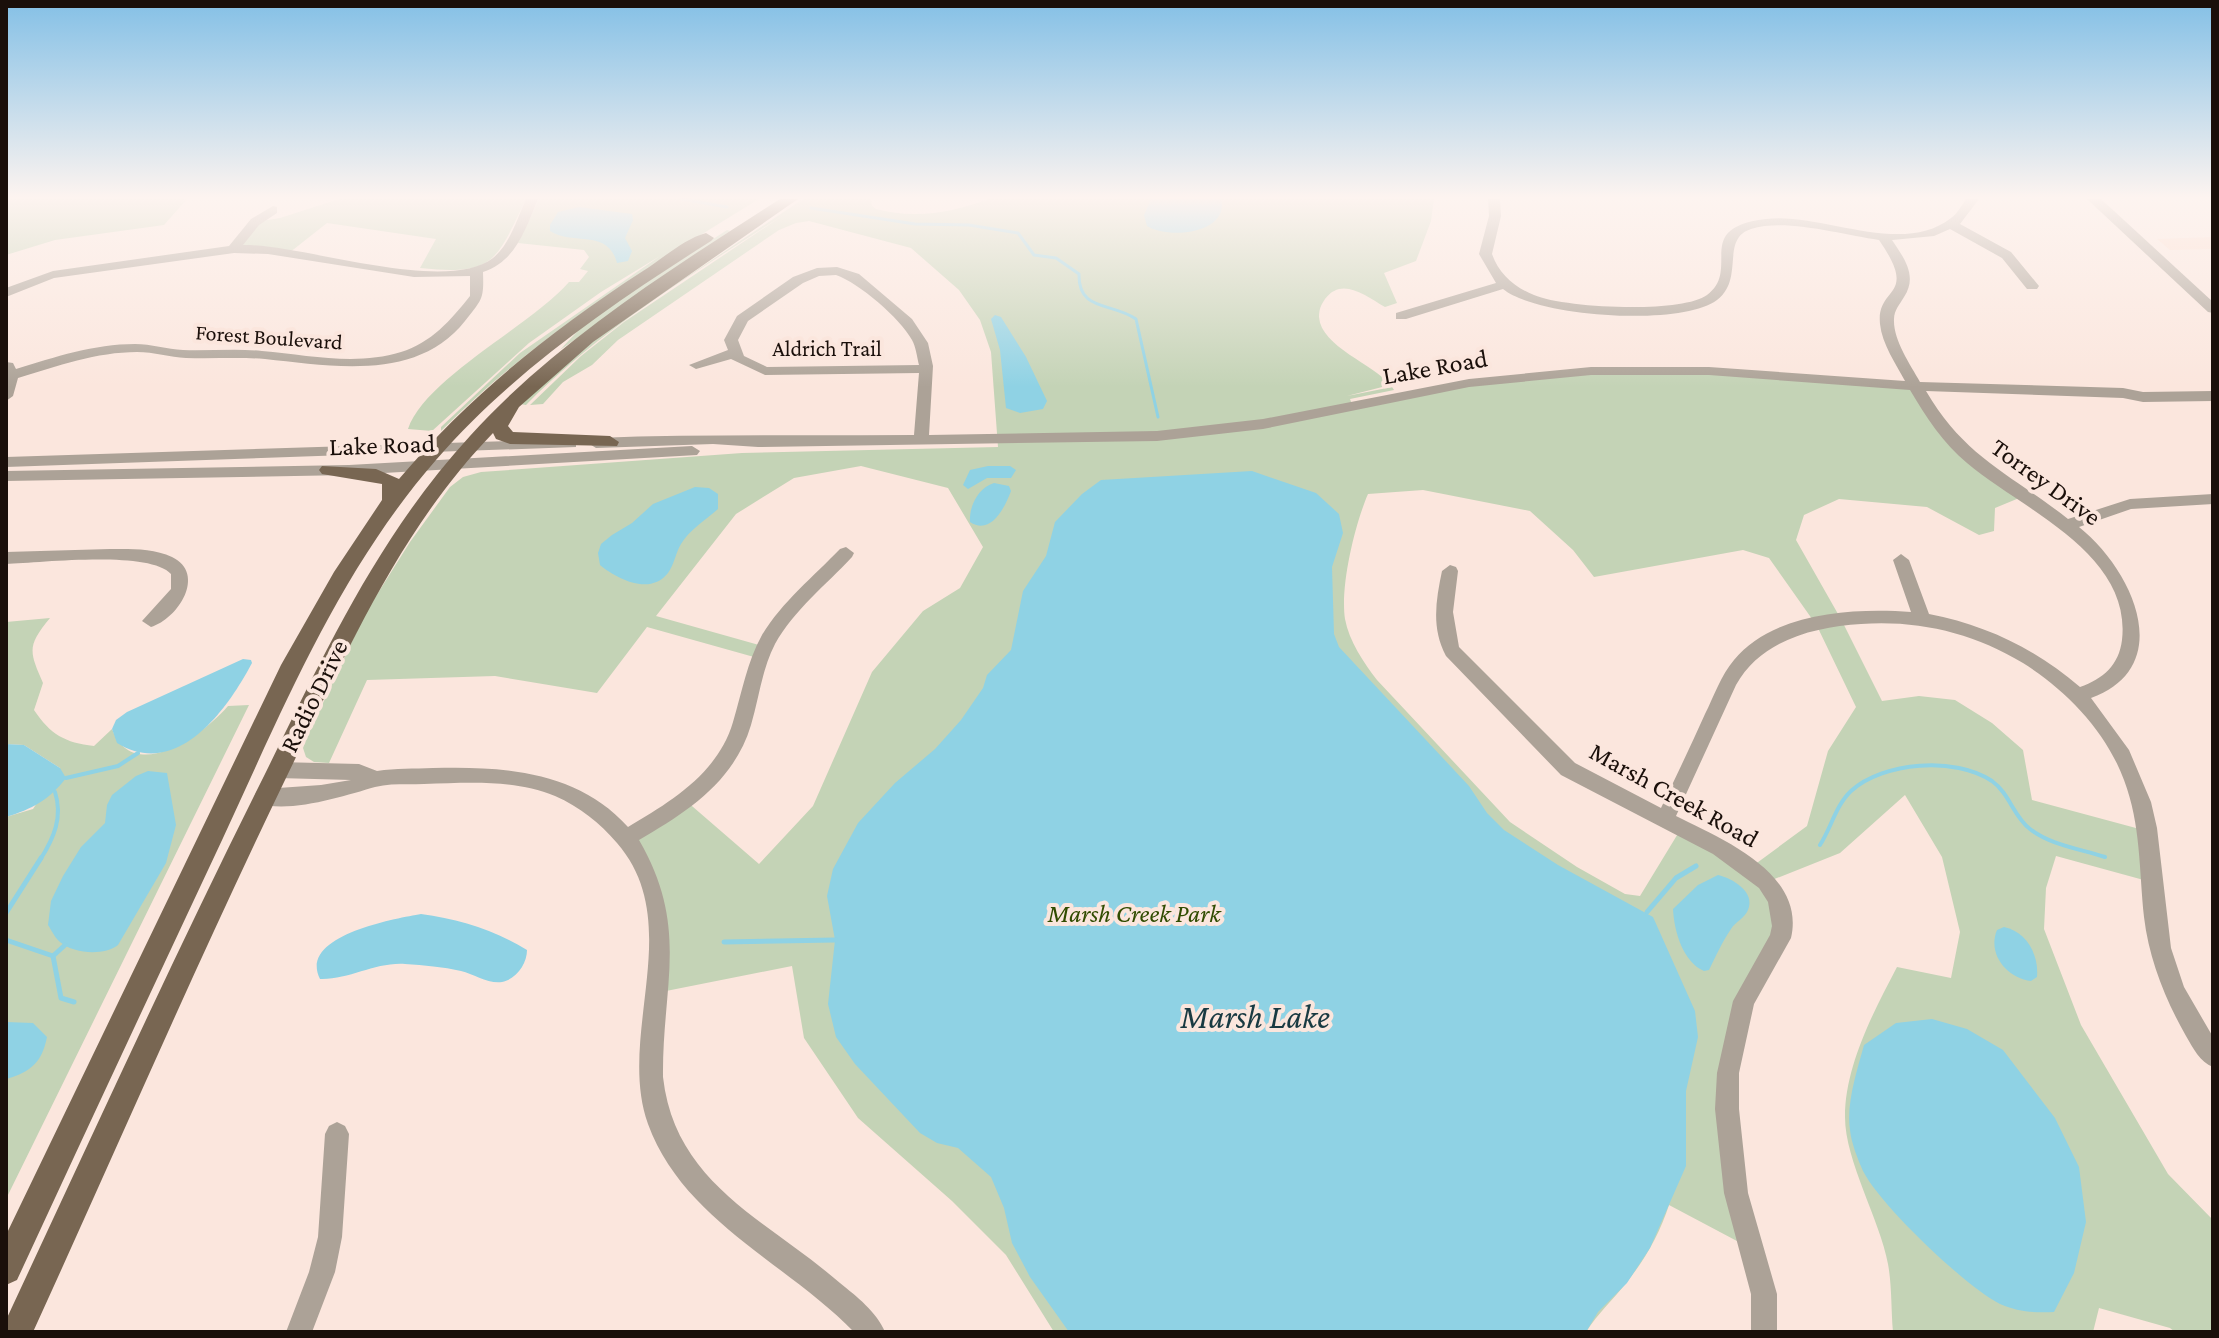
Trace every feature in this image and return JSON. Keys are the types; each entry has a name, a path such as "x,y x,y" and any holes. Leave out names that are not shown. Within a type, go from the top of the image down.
{"main road":[{"name":"Radio Drive","path":"17,1332 264,797 367,589 409,523 445,457 505,381 574,325 668,261"},
{"name":"Radio Drive","path":"6,1269 292,665 343,571 392,501 607,322 698,261"},
{"path":"509,406 499,426 503,435 510,438 610,442"},
{"path":"329,470 376,475 391,481 392,501"}],"street":[{"path":"6,293 35,279 70,269 149,261"},
{"path":"343,261 437,275 476,272 497,261"},
{"path":"1489,261 1505,284 1532,299 1563,307 1667,310 1707,301 1722,289 1729,273 1727,261"},
{"name":"Torrey Drive","path":"1899,261 1904,279 1901,291 1888,311 1888,332 1943,431 1981,468 2067,525 2104,561 2117,580 2132,628 2127,662 2101,687 2079,695"},
{"path":"2015,261 2032,286"},
{"path":"2161,261 2213,309"},
{"path":"2177,261 2213,295"},
{"name":"Aldrich Trail","path":"921,440 926,369 921,343 909,324 854,277 833,270 805,275 745,316 732,333 734,353 749,366 778,372 926,369"},
{"name":"Forest Boulevard","path":"9,370 139,347 172,353 243,353 360,365 391,361 412,355 440,338 477,296 476,272"},
{"path":"1401,316 1505,284"},
{"path":"696,365 734,353"},
{"path":"6,396 9,370"},
{"name":"Lake Road","path":"6,476 153,476 329,470 610,442 1118,438 1192,433 1284,421 1469,383 1591,371 1709,371 1917,386 2123,393 2143,397 2213,396"},
{"name":"Lake Road","path":"2123,393 2213,388"},
{"name":"Lake Road","path":"6,462 445,457 712,450 758,442"},
{"path":"2067,525 2130,504 2213,499"},
{"path":"626,838 696,792 721,767 737,739 769,638 846,553"},
{"path":"6,558 139,556 163,560 179,573 181,582 173,598 151,621"},
{"path":"1901,560 1922,619"},
{"name":"Marsh Creek Road","path":"1450,571 1443,626 1446,639 1461,663 1568,769 1699,836 1750,868 1766,882 1783,915 1780,938 1744,1001 1728,1073 1731,1163 1736,1193 1764,1294 1764,1332"},
{"path":"1665,819 1735,671 1756,649 1789,634 1849,619 1922,619 1972,630 1998,641 2055,675 2079,695 2116,742 2140,798 2147,827 2159,945 2168,977 2213,1056"},
{"path":"278,770 359,772 376,779"},
{"path":"264,797 328,792 376,779 472,774 527,779 577,797 614,823 642,859 659,906 660,959 649,1072 654,1107 668,1143 687,1173 710,1197 824,1286 872,1332"},
{"path":"299,1332 322,1272 330,1237 337,1134"}],"green space":[{"path":"424,261 487,261 464,269 420,268"},
{"path":"586,261 651,261 601,292 529,343 432,431 408,429 418,410 435,391 552,299 569,282 579,282 588,271 580,269"},
{"path":"652,261 659,261 593,305 515,364 441,431 441,427 520,353"},
{"path":"679,261 687,261 560,350 587,321"},
{"name":"Marsh Creek Park","path":"712,261 619,325 556,376 526,405 520,404 594,339"},
{"name":"Marsh Creek Park","path":"714,261 733,261 618,340 592,365 563,382 543,404 530,405 581,356 624,322"},
{"name":"Marsh Creek Park","path":"926,261 1415,261 1384,273 1397,303 1385,307 1354,290 1339,289 1332,292 1320,307 1322,328 1329,337 1390,385 1347,396 1392,387 1394,390 1350,399 1353,407 1469,383 1634,370 1917,386 1943,431 2024,496 1995,508 1994,531 1979,535 1927,507 1839,499 1804,515 1796,540 1842,621 1882,701 1919,696 1955,700 1992,723 2023,750 2032,800 2147,831 2151,882 2056,856 2046,888 2044,929 2081,1025 2168,1174 2213,1220 2213,1332 2175,1332 2099,1308 2093,1332 1893,1332 1888,1264 1851,1152 1845,1117 1846,1097 1862,1039 1897,967 1951,978 1960,932 1942,857 1905,795 1840,853 1767,882 1783,915 1756,975 1728,1073 1752,1249 1669,1205 1639,1265 1586,1332 1054,1332 1006,1255 952,1201 858,1118 804,1038 792,966 656,993 659,906 626,838 685,800 759,864 813,806 872,672 923,611 960,588 983,547 948,488 861,466 794,478 736,514 656,616 759,645 754,657 647,627 597,693 495,676 367,680 329,763 314,762 306,757 303,748 306,739 366,612 410,542 450,487 463,477 481,472 742,453 998,447 991,352 980,320 959,290","holes":["1423,490 1530,511 1573,550 1594,577 1743,550 1769,558 1817,626 1856,707 1828,751 1807,826 1750,868 1682,827 1640,896 1625,894 1577,867 1510,822 1377,680 1350,635 1345,619 1345,590 1350,555 1368,494"]},
{"path":"50,618 34,642 33,656 43,683 34,710 52,731 66,740 94,746 112,729 122,746 136,753 152,754 187,741 228,706 249,705 6,1199 6,817 33,809 60,768 24,745 6,744 6,622"}],"water":[{"path":"995,315 1001,317 1026,357 1047,401 1043,409 1020,413 1006,408 1000,350 991,319"},
{"path":"1010,466 1016,470 1011,478 987,478 968,489 963,485 970,470"},
{"name":"Marsh Lake","path":"1252,471 1316,493 1339,514 1343,533 1332,567 1334,634 1339,647 1469,786 1487,813 1504,830 1558,865 1653,917 1695,1011 1698,1037 1686,1091 1686,1166 1650,1248 1627,1283 1598,1312 1586,1332 1069,1332 1030,1277 1012,1243 1004,1208 991,1177 958,1148 937,1143 920,1133 855,1064 836,1037 828,1004 835,940 827,896 833,869 858,823 961,720 983,688 987,675 1011,650 1023,591 1046,556 1055,522 1082,494 1101,480"},
{"path":"994,483 1009,486 1011,491 1001,512 991,523 978,525 970,522 976,498 983,489"},
{"path":"695,487 709,488 718,494 718,509 684,539 670,570 661,580 634,583 600,565 598,553 601,544 653,504"},
{"path":"243,659 252,663 229,701 198,734 160,753 139,752 117,743 112,729 116,720 127,712"},
{"path":"6,744 24,745 60,768 66,778 39,803 6,817"},
{"path":"148,771 167,773 176,825 166,863 118,945 97,952 66,946 48,925 51,901 81,847 105,823 107,805 112,795 136,776"},
{"path":"1718,875 1741,887 1750,903 1747,913 1728,934 1709,970 1704,971 1690,961 1681,945 1673,909 1698,885"},
{"path":"421,914 463,922 502,937 527,950 523,965 517,974 502,982 492,982 466,972 405,964 320,979 317,964 323,951 335,941 371,925"},
{"path":"2004,927 2025,939 2034,953 2037,977 2031,981 2007,970 1997,956 1997,930"},
{"path":"1932,1019 1967,1029 2003,1050 2055,1118 2079,1167 2086,1222 2074,1273 2054,1312 2013,1309 1985,1295 1905,1224 1872,1186 1861,1167 1849,1120 1853,1087 1864,1045 1896,1023"},
{"path":"6,1022 33,1023 47,1037 34,1065 6,1079"}],"waterway":[{"path":"1061,261 1079,274 1080,286 1090,300 1136,319 1158,417"},
{"path":"66,778 118,766 138,753"},
{"path":"1820,845 1841,803 1865,781 1900,768 1940,766 1977,773 1992,781 2024,824 2038,834 2056,843 2105,857"},
{"path":"40,860 56,827 58,810 55,792"},
{"path":"6,913 41,858"},
{"path":"1647,912 1676,878 1696,866"},
{"path":"6,940 53,956"},
{"path":"724,942 835,940"},
{"path":"53,956 65,945"},
{"path":"53,956 61,998 74,1002"}]}
